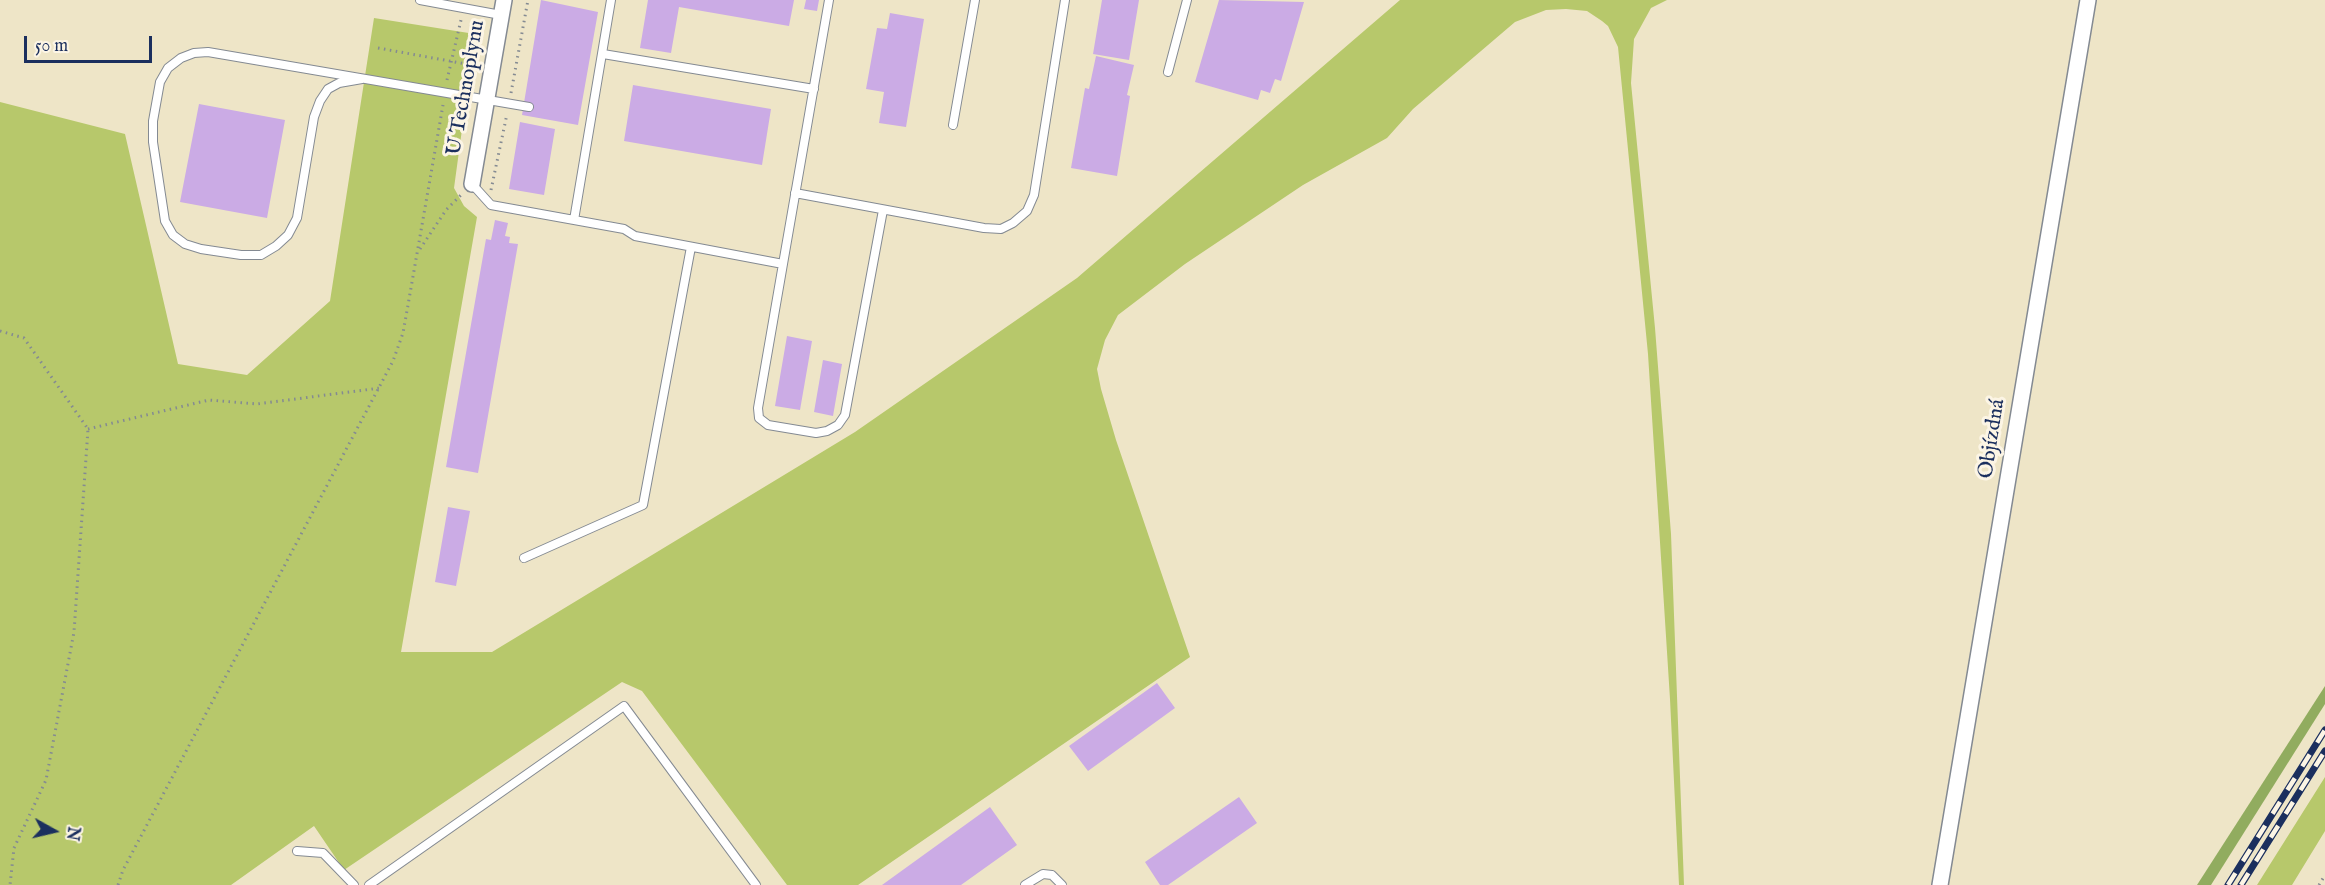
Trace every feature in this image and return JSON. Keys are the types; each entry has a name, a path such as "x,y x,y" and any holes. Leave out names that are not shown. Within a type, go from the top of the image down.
{"street":[{"name":"Objízdná","path":"1940,885 2088,0"},
{"name":"U Technoplynu","path":"472,184 502,7"}],"lane":[{"path":"420,0 463,8 502,7"},
{"path":"574,220 611,0"},
{"path":"829,0 758,408 759,418 768,425 816,433 827,431 838,425 845,415 883,210"},
{"path":"953,125 975,0"},
{"path":"795,193 984,228 1000,229 1013,223 1027,211 1034,195 1065,0"},
{"path":"1168,72 1187,0"},
{"path":"362,79 339,83 328,89 320,101 314,117 297,218 288,235 276,246 261,255 241,255 201,249 185,244 173,235 165,221 153,142 153,121 160,82 168,68 181,58 194,53 208,52 529,107"},
{"path":"603,54 814,89"},
{"path":"472,184 491,205 624,229 635,236 783,264"},
{"path":"524,558 643,505 691,247"},
{"path":"369,885 624,706 756,885"},
{"path":"297,851 323,853 354,885"},
{"path":"1024,885 1043,874 1052,875 1062,885"}],"path":[{"path":"118,885 123,870 381,388 403,333 445,93 463,8"},
{"path":"378,48 478,66 481,46 495,50"},
{"path":"417,253 446,210 472,184"},
{"path":"0,331 24,338 88,429 74,632 46,780 14,848 10,885"},
{"path":"88,429 208,400 257,404 381,388"},
{"path":"2319,885 2325,875"}],"green space":[{"path":"1400,0 1667,0 1651,8 1634,39 1631,83 1655,328 1671,534 1684,885 1679,885 1670,699 1648,354 1618,47 1608,26 1602,21 1587,11 1566,9 1546,10 1515,22 1413,109 1387,138 1303,185 1185,264 1118,315 1105,340 1097,369 1101,389 1116,440 1190,657 858,885 787,885 642,691 622,682 344,870 314,826 231,885 0,885 0,102 125,134 178,364 247,375 330,301 374,18 475,34 454,188 464,206 477,217 401,652 492,652 855,432 1077,278"},
{"path":"2325,686 2325,704 2211,885 2197,885"},
{"path":"2325,777 2325,831 2292,885 2257,885"}],"building":[{"path":"541,0 598,12 578,125 522,115"},
{"path":"648,0 794,0 789,26 679,7 671,53 640,48"},
{"path":"806,0 819,0 817,11 804,9"},
{"path":"1102,0 1139,0 1129,60 1093,54"},
{"path":"1219,0 1304,2 1281,81 1275,79 1270,93 1261,90 1258,100 1195,82"},
{"path":"890,13 924,19 906,127 879,123 884,92 866,89 877,28 887,29"},
{"path":"1096,56 1134,65 1127,95 1130,96 1117,176 1071,168 1085,88 1089,89"},
{"path":"633,85 771,109 762,165 624,141"},
{"path":"199,104 285,120 267,218 180,202"},
{"path":"520,122 555,129 544,195 509,189"},
{"path":"495,220 508,223 505,236 510,237 509,243 518,244 478,473 446,467 486,239 491,240"},
{"path":"787,336 812,341 800,410 775,406"},
{"path":"823,360 842,364 833,416 814,412"},
{"path":"448,507 470,511 456,586 435,582"},
{"path":"1157,683 1175,708 1088,771 1069,746"},
{"path":"1239,797 1257,823 1168,885 1160,885 1145,862"},
{"path":"990,807 1017,845 961,885 882,885"}],"railway":[{"path":"2228,885 2325,730"},
{"path":"2241,885 2325,751"}]}
